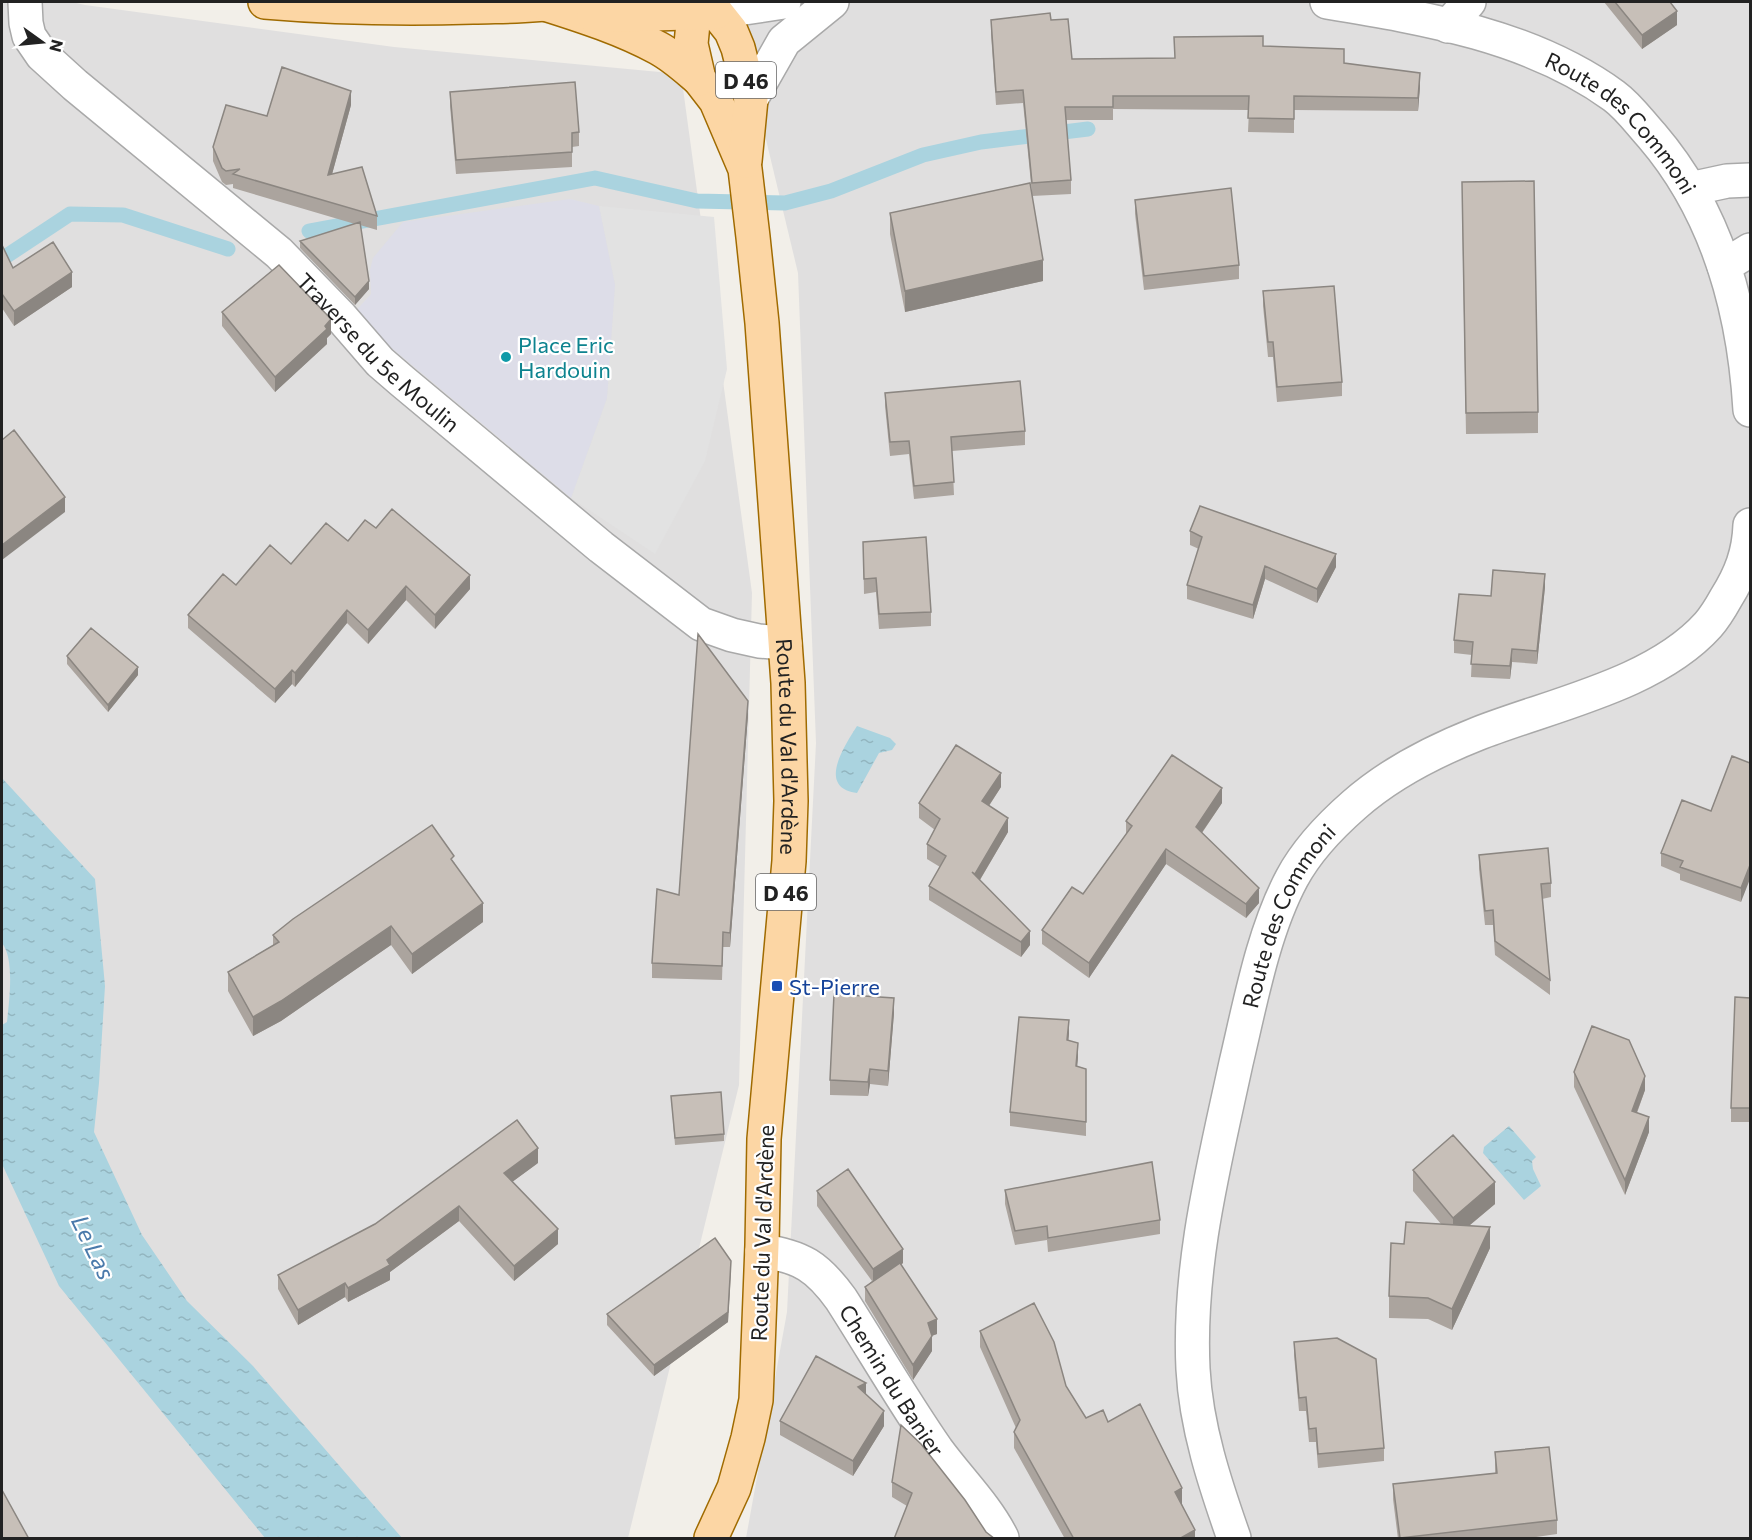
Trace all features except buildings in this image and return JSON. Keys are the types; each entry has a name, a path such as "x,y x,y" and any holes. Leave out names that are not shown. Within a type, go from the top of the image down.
{"main road":[{"name":"D 46","path":"265,2 394,9 563,8 658,48 699,79 716,101 745,169"},
{"name":"D 46","path":"704,7 731,31 738,48 751,99 745,169"},
{"path":"563,8 704,7 691,44 699,79"},
{"name":"Route du Val d'Ardène","path":"711,1539 734,1488 756,1400 764,1139 789,861 791,811 788,683 762,323 745,169"}],"street":[{"name":"Traverse du 5e Moulin","path":"25,2 29,36 33,45 53,67 279,253 388,369 651,587 701,624 759,641 785,643"},
{"path":"704,7 784,2"},
{"path":"751,99 784,41 832,2"},
{"name":"Route des Commoni","path":"1327,2 1392,13 1459,14 1592,81 1616,98 1671,160 1702,211 1737,258 1741,326 1750,410"},
{"path":"1690,189 1727,181 1750,180"},
{"name":"Route des Commoni","path":"1234,1539 1214,1480 1196,1398 1193,1344 1197,1259 1202,1220 1252,994 1291,879 1304,857 1356,803 1409,766 1475,735 1629,679 1655,665 1693,639 1709,624 1743,567 1749,544 1750,525"},
{"name":"Chemin du Banier","path":"762,1251 794,1258 809,1265 827,1279 920,1425 991,1518 1002,1539"}],"shaded area":[{"path":"2,2 72,2 394,47 681,74 752,593 739,1085 628,1538 2,1538"},
{"path":"733,2 1750,2 1750,1538 746,1538 787,1312 816,743 798,273"},
{"name":"Place Eric Hardouin","path":"570,199 599,206 615,285 607,398 571,498 352,315 371,294 370,270 373,258 403,222"},
{"path":"599,206 714,217 727,369 705,461 655,554 571,498 607,398 615,285"}],"water":[{"path":"857,726 890,738 896,744 892,750 879,753 857,793 845,789 838,783 836,775 841,754"},
{"name":"Le Las","path":"2,778 95,879 105,986 94,1132 142,1235 187,1301 253,1366 402,1538 265,1538 59,1286 2,1164 2,1025 7,1022 10,970 9,959 2,943"},
{"path":"1509,1126 1536,1157 1532,1161 1533,1169 1541,1186 1524,1200 1483,1153 1484,1147"}],"waterway":[{"path":"309,231 595,178 697,201 785,203 831,191 923,155 981,142 1088,129"},
{"path":"2,259 70,214 123,215 228,249"}],"place":[{"name":"Place Eric Hardouin","path":"506,357"},
{"name":"St-Pierre","path":"777,986"}]}
